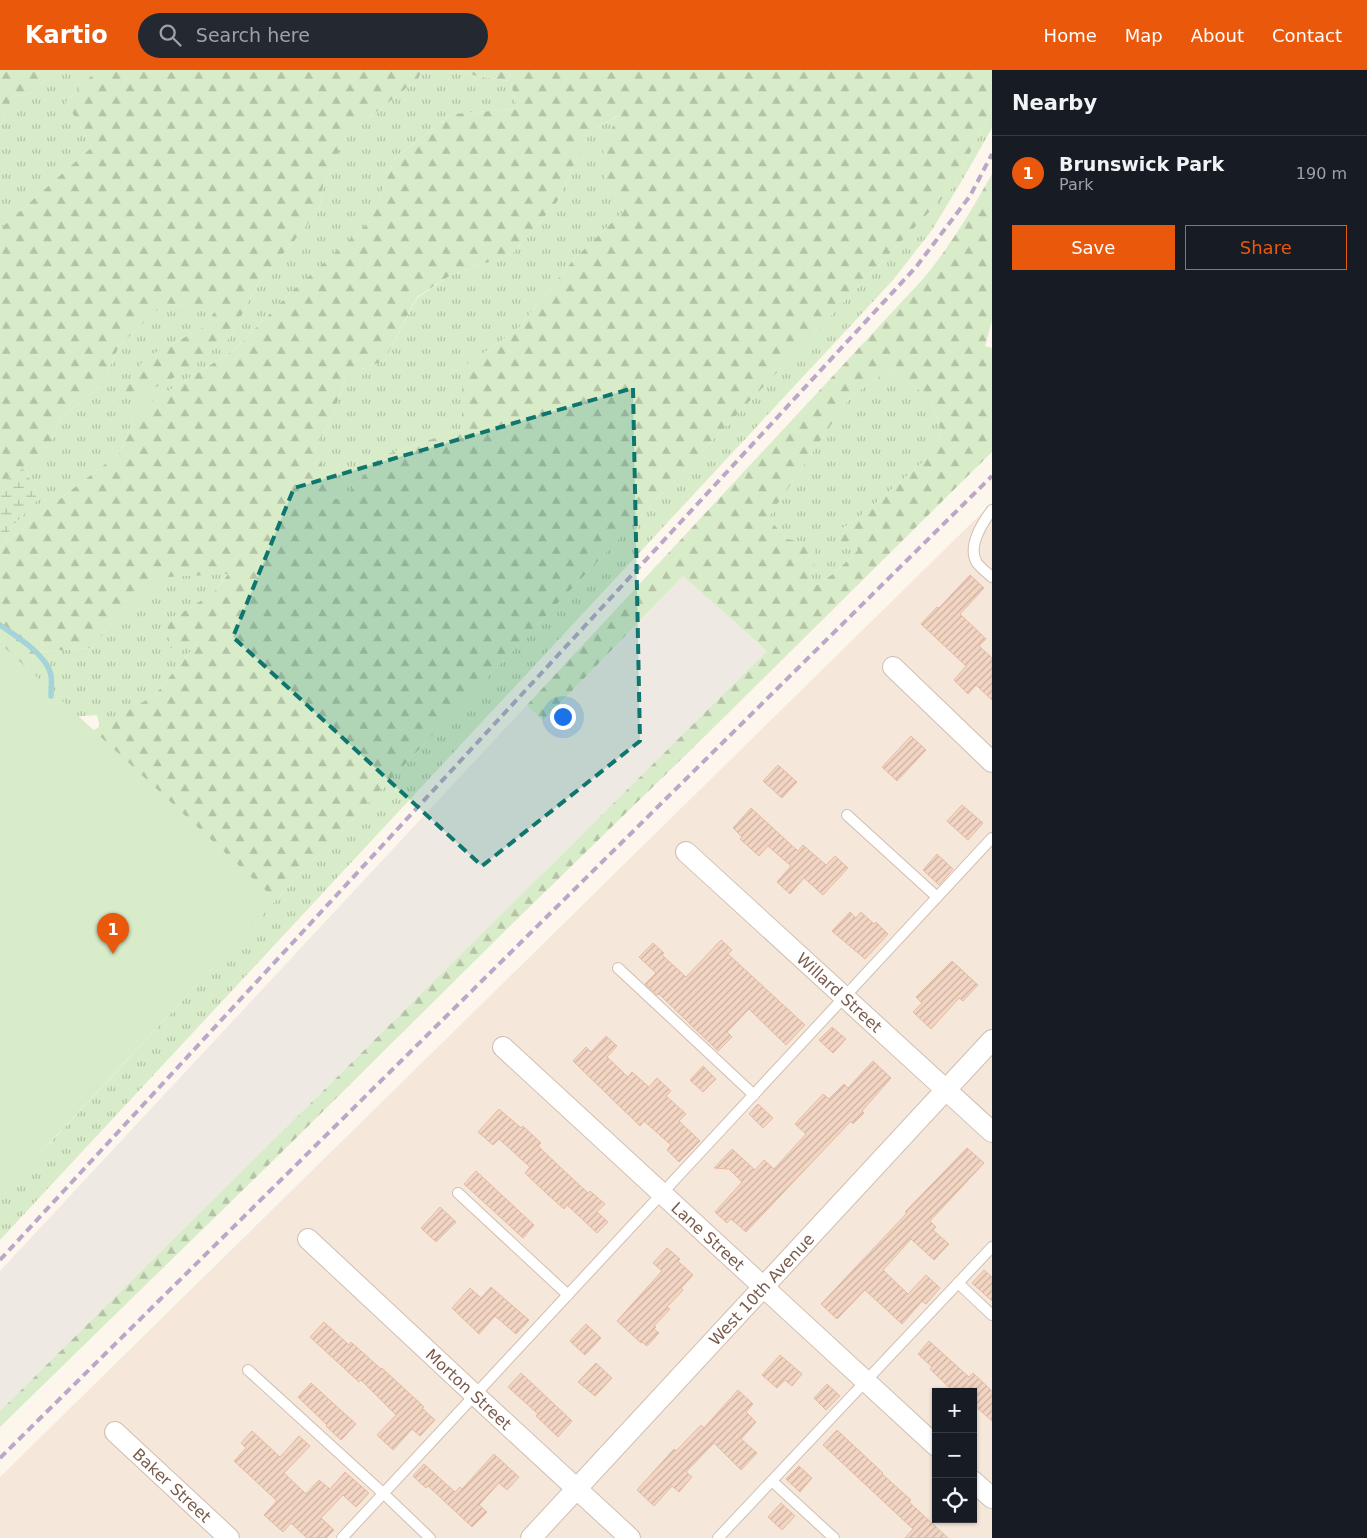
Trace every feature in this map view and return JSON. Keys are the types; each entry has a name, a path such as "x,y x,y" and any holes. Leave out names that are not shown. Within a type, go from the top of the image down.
{"street":[{"path":"893,668 992,762"},
{"name":"Willard Street","path":"686,852 992,1132"},
{"name":"West 10th Avenue","path":"531,1538 762,1286 992,1040"},
{"name":"Lane Street","path":"503,1047 932,1442"},
{"name":"Morton Street","path":"308,1238 475,1396 630,1538"},
{"name":"Baker Street","path":"115,1432 229,1538"},
{"path":"977,1484 992,1498"}],"lane":[{"path":"992,510 979,531 974,550 978,563 992,577"},
{"path":"847,815 937,897"},
{"path":"342,1538 992,838"},
{"path":"618,968 754,1095"},
{"path":"458,1193 568,1295"},
{"path":"718,1538 992,1247"},
{"path":"958,1283 992,1315"},
{"path":"248,1370 430,1538"},
{"path":"772,1481 834,1538"}],"highlighted area":[{"path":"633,388 640,741 482,866 233,637 294,488"}],"shaded area":[{"path":"992,503 992,1538 0,1538 0,1477"},
{"path":"683,576 767,651 0,1411 0,1271 527,705 544,721"}],"green space":[{"path":"0,70 57,70 30,94 13,96 0,126"},
{"path":"57,70 97,70 66,102 92,147 0,229 0,126 13,96 30,94"},
{"path":"97,70 421,70 419,78 346,136 323,186 319,211 257,285 230,338 166,383 118,401 144,359 204,327 220,304 163,305 119,346 102,385 60,418 49,445 25,467 0,484 0,229 92,147 66,102"},
{"path":"421,70 459,70 476,76 510,81 518,109 452,114 395,158 369,222 290,293 233,351 136,411 121,452 2,545 11,528 38,499 25,467 49,445 60,418 102,385 119,346 163,305 221,303 204,327 144,359 230,338 257,285 319,211 323,186 346,136 419,78"},
{"path":"459,70 992,70 992,109 953,187 276,900 49,1143 78,739 155,695 198,642 170,648 167,622 213,593 228,574 166,577 125,607 92,648 36,652 23,680 0,744 0,549 2,545 121,452 136,411 233,351 290,293 369,222 395,158 452,114 518,109 510,81 476,76","holes":["621,114 603,142 605,190 624,211 574,259 517,330 462,368 462,429 381,456 344,498 327,500 330,480 314,451 334,412 347,374 384,361 417,297 451,275 512,254 557,202 589,132"]},
{"path":"992,109 992,128 964,177 932,230 893,280 0,1240 0,1191 50,1143 276,900 953,187"},
{"path":"622,114 605,190 624,211 574,259 517,330 462,368 462,429 381,456 344,498 327,500 314,451 334,412 347,374 384,361 417,298 451,275 512,254 557,202 589,132"},
{"path":"992,174 992,320 985,346 992,348 992,452 0,1427 0,1411 767,651 683,576 543,721 527,705 922,280 951,242","holes":["890,369 929,397 942,432 923,462 855,521 841,529 839,544 849,541 858,550 836,572 806,592 816,559 813,544 787,539 768,518 850,397"]},
{"path":"890,369 929,397 942,432 923,462 855,521 841,529 858,550 836,572 805,593 816,559 787,539 768,518 850,397"},
{"path":"25,467 38,499 11,528 0,549 0,484"},
{"path":"228,573 213,593 167,622 198,642 155,695 100,728 97,715 70,717 23,680 36,652 92,648 125,607 166,576"},
{"path":"0,643 276,900 0,1196"}],"building":[{"path":"970,575 984,588 960,614 986,639 979,646 992,658 992,700 976,685 968,694 954,680 966,666 921,624"},
{"path":"911,736 926,750 897,781 882,767"},
{"path":"778,765 797,782 782,798 763,781"},
{"path":"962,805 983,823 968,840 947,821"},
{"path":"751,808 798,851 803,845 826,865 835,856 848,868 823,895 804,878 790,894 777,882 791,866 768,846 759,856 740,839 742,837 733,828"},
{"path":"937,854 953,869 939,885 923,870"},
{"path":"850,912 856,918 861,912 874,924 876,922 888,934 865,959 832,931"},
{"path":"721,940 732,950 728,954 805,1025 786,1045 749,1009 727,1032 732,1037 718,1051 659,994 657,995 645,984 656,973 639,957 653,943 664,953 662,955 686,977"},
{"path":"952,961 978,985 963,1001 959,998 931,1029 913,1012 922,1003 916,997"},
{"path":"832,1027 846,1039 833,1053 819,1040"},
{"path":"606,1036 617,1046 607,1057 628,1077 632,1072 649,1087 657,1078 671,1091 666,1096 686,1114 679,1121 700,1141 679,1162 667,1150 671,1145 644,1121 640,1126 573,1061 586,1047 591,1052"},
{"path":"873,1061 891,1078 862,1111 864,1113 853,1124 851,1121 746,1232 731,1219 727,1223 715,1212 742,1182 729,1169 714,1168 732,1149 755,1170 764,1160 774,1169 806,1134 795,1124 823,1094 829,1099 844,1084 848,1088"},
{"path":"703,1066 716,1079 703,1092 690,1080"},
{"path":"758,1104 773,1118 763,1128 749,1114"},
{"path":"499,1109 521,1128 523,1126 541,1143 538,1146 559,1166 588,1193 590,1191 605,1204 597,1212 608,1222 597,1233 567,1205 564,1209 525,1173 530,1167 499,1139 493,1145 478,1132"},
{"path":"967,1148 984,1163 930,1221 936,1227 933,1230 949,1244 934,1260 911,1239 883,1270 908,1294 926,1275 940,1288 926,1304 922,1301 902,1324 865,1290 837,1319 821,1304 907,1213 905,1212"},
{"path":"476,1171 534,1225 523,1238 464,1184"},
{"path":"440,1207 456,1222 436,1242 421,1228"},
{"path":"667,1248 680,1259 678,1261 693,1275 681,1288 683,1290 667,1307 670,1309 654,1326 656,1327 654,1329 659,1333 647,1346 641,1343 617,1321 662,1271 653,1263"},
{"path":"984,1270 992,1277 992,1301 972,1283"},
{"path":"491,1287 529,1320 516,1334 495,1316 479,1334 452,1308 470,1288 481,1298"},
{"path":"324,1322 349,1345 351,1342 382,1368 424,1407 422,1408 435,1420 420,1436 412,1429 393,1450 377,1435 396,1415 361,1380 359,1382 310,1337"},
{"path":"586,1324 601,1338 585,1355 570,1341"},
{"path":"929,1341 969,1377 973,1373 992,1391 992,1421 977,1408 977,1388 950,1388 918,1354"},
{"path":"780,1355 802,1374 792,1386 785,1380 777,1388 762,1375"},
{"path":"596,1363 612,1378 595,1396 578,1382"},
{"path":"521,1373 572,1421 558,1437 536,1416 538,1414 508,1387"},
{"path":"311,1383 356,1424 341,1440 298,1397"},
{"path":"827,1384 840,1396 826,1410 814,1398"},
{"path":"738,1390 753,1404 746,1412 756,1422 741,1439 757,1453 741,1470 714,1443 686,1472 692,1477 679,1492 672,1486 654,1506 637,1490 674,1449 676,1451 701,1425 704,1428"},
{"path":"837,1430 948,1538 905,1538 913,1529 823,1445"},
{"path":"252,1431 280,1457 299,1436 310,1446 284,1473 306,1494 319,1480 330,1489 345,1472 369,1493 356,1507 343,1495 321,1518 334,1530 326,1538 307,1538 291,1523 283,1532 264,1515 277,1501 234,1461 246,1448 241,1443"},
{"path":"494,1454 519,1477 507,1490 499,1483 479,1505 487,1512 472,1527 428,1486 426,1488 413,1476 424,1464 455,1492 460,1487 462,1489"},
{"path":"799,1466 812,1478 800,1492 786,1479"},
{"path":"781,1503 795,1516 782,1530 768,1517"}],"waterway":[{"path":"0,625 44,660 51,675 51,696"}],"railway":[{"path":"0,1260 916,267 970,196 992,154"},
{"path":"0,1458 992,476"}],"place":[{"name":"Brunswick Park","path":"113,954"}]}
